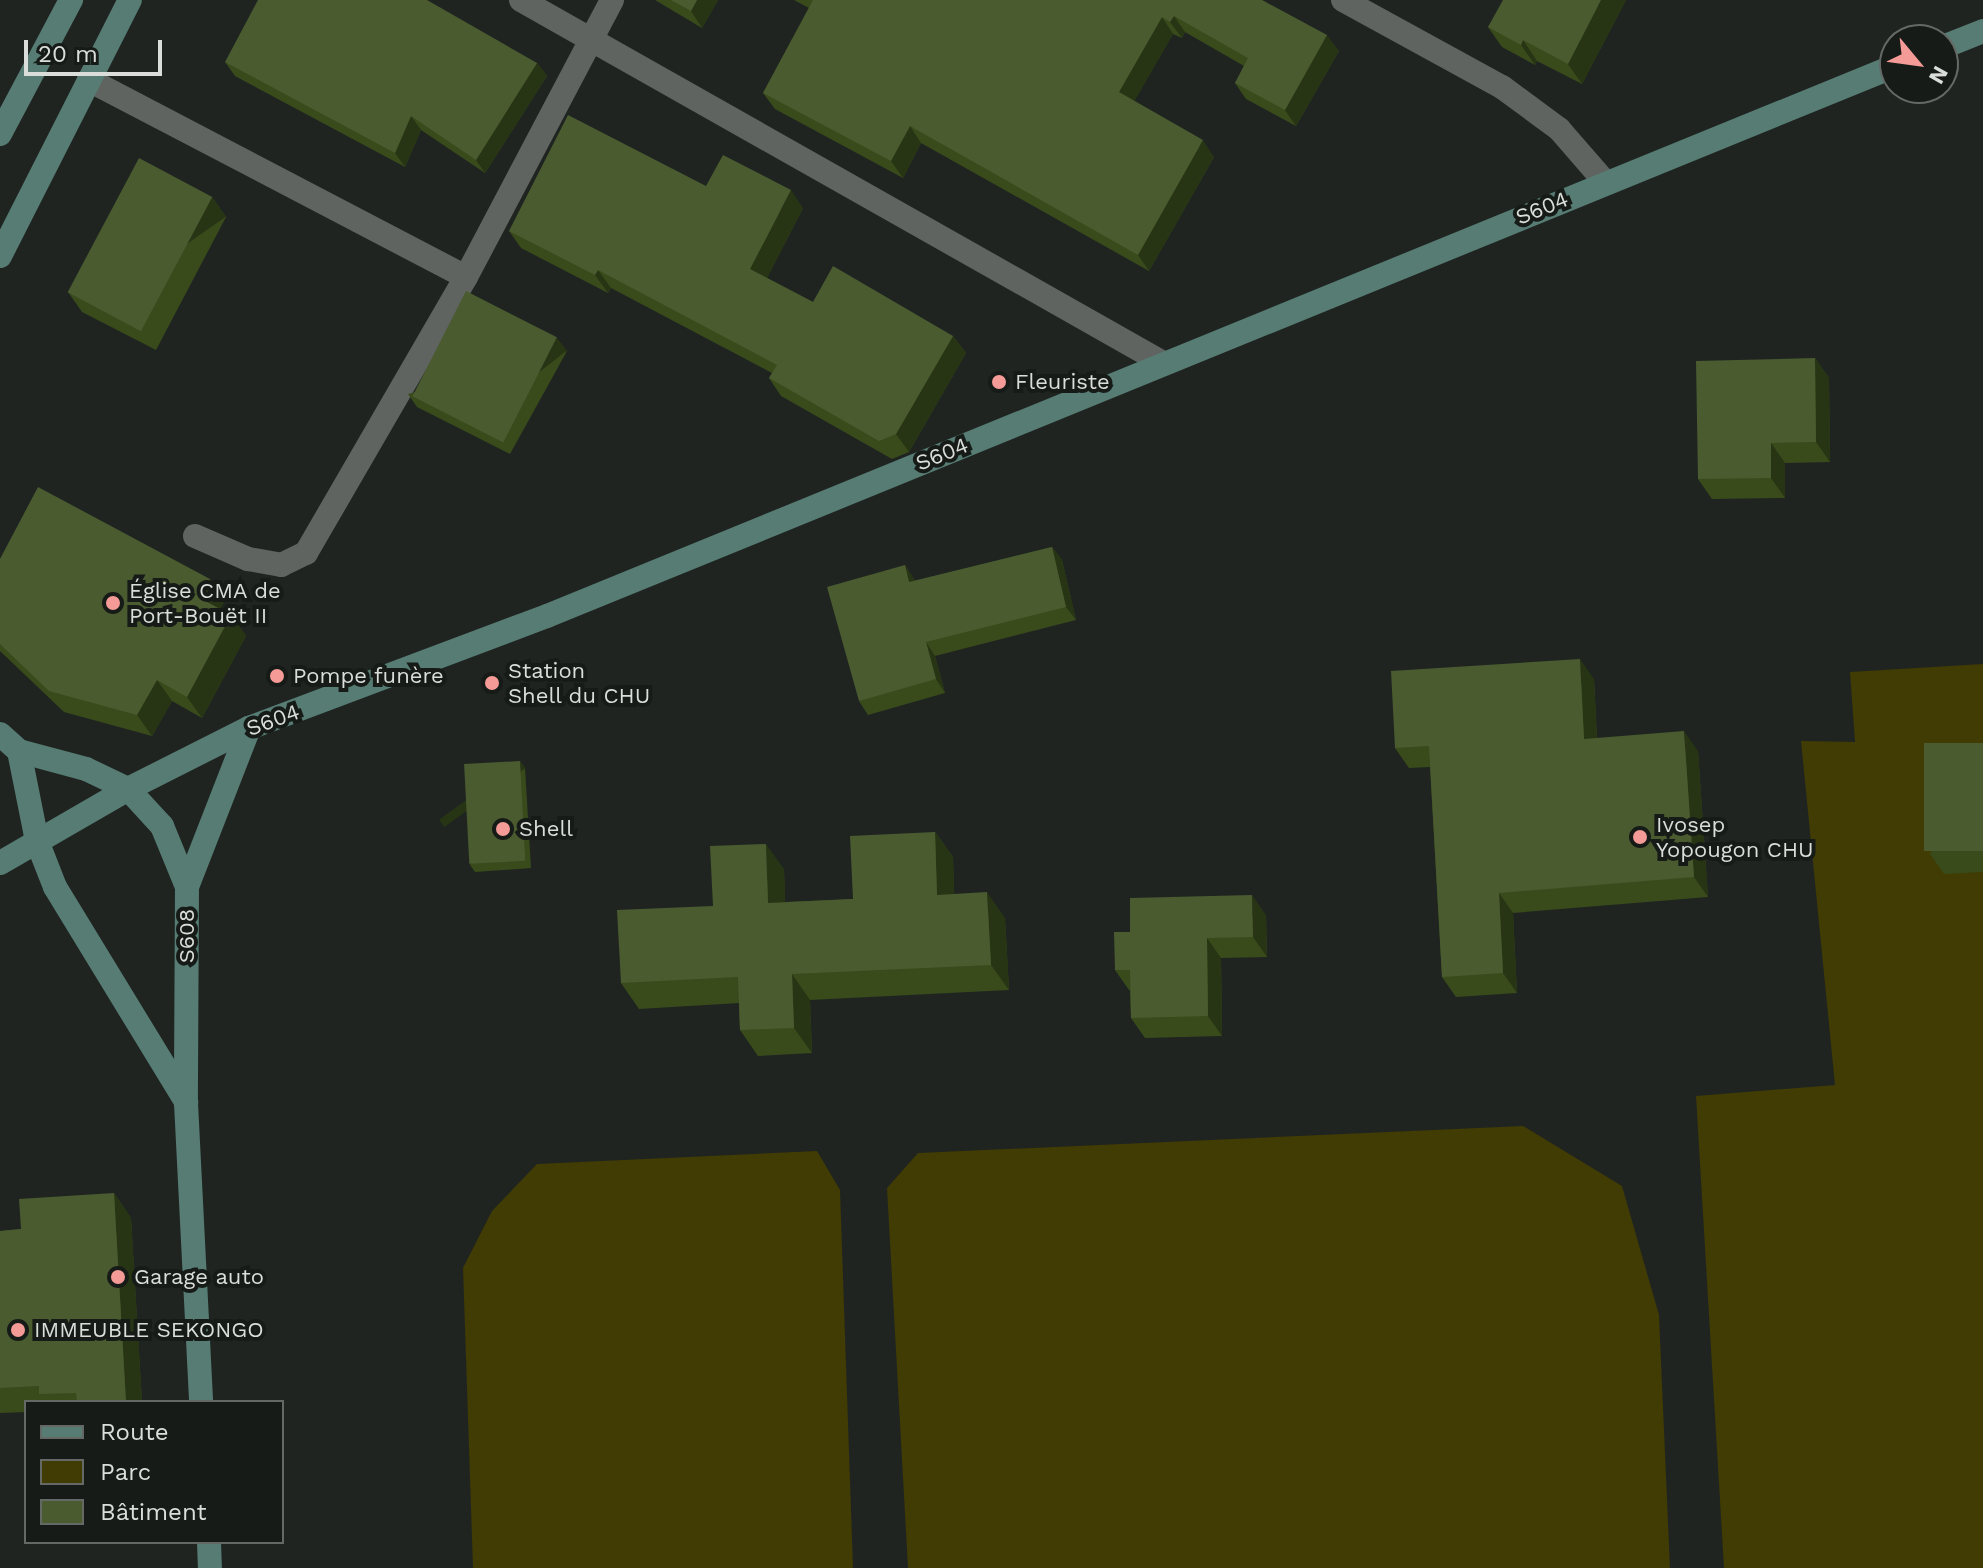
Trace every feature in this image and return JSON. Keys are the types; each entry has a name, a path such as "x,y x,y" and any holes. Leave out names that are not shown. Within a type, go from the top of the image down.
{"street":[{"path":"0,134 71,0"},
{"path":"0,256 130,0"},
{"path":"521,0 1163,363"},
{"path":"195,536 248,559 281,565 306,553 466,277 612,0"},
{"path":"1343,0 1502,87 1559,129 1605,182"},
{"path":"1959,41 1983,31"},
{"name":"S604","path":"0,863 128,789 249,728 403,673 1879,72"},
{"path":"89,80 466,277"},
{"path":"187,887 249,728"},
{"path":"0,734 19,751 86,769 128,789"},
{"name":"S608","path":"19,751 37,841 55,887 186,1103"},
{"name":"S608","path":"128,789 162,826 187,887 186,1103 201,1400"},
{"path":"209,1544 210,1568"}],"green space":[{"path":"1983,664 1983,1568 1724,1568 1696,1096 1835,1085 1801,741 1855,742 1850,672"},
{"path":"1523,1126 1622,1186 1659,1315 1670,1568 908,1568 887,1188 918,1153"},
{"path":"817,1151 840,1190 853,1568 473,1568 463,1268 492,1211 537,1164"}],"building":[{"path":"258,0 427,0 537,63 476,160 411,116 395,153 225,62"},
{"path":"671,0 697,0 691,11"},
{"path":"813,0 1262,0 1327,35 1285,110 1235,83 1248,58 1174,16 1170,22 1162,17 1119,92 1203,140 1138,255 910,126 891,161 763,93"},
{"path":"1503,0 1601,0 1568,64 1523,40 1521,45 1488,27"},
{"path":"568,115 706,186 723,155 791,190 750,269 813,302 833,266 953,336 896,434 879,441 769,378 777,365 598,270 595,275 509,231"},
{"path":"139,158 212,197 141,331 68,292"},
{"path":"466,291 557,337 503,442 412,396"},
{"path":"1815,358 1816,442 1771,443 1771,478 1698,479 1696,361"},
{"name":"Église CMA de Port-Bouët II","path":"38,487 210,579 200,598 231,615 187,697 157,680 137,715 49,691 0,644 0,559"},
{"path":"1052,547 1066,607 926,642 936,679 859,701 827,587 905,565 909,582"},
{"path":"1580,659 1584,739 1684,731 1694,877 1499,893 1503,973 1442,977 1429,746 1395,748 1391,671"},
{"path":"1924,743 1983,743 1983,851 1924,851"},
{"path":"520,761 525,861 469,864 464,764"},
{"path":"935,832 937,895 987,892 991,965 792,974 794,1028 740,1030 738,977 621,983 617,910 713,906 710,846 766,844 768,903 853,899 850,836"},
{"path":"1252,895 1253,937 1207,938 1208,1016 1131,1018 1130,970 1115,970 1114,932 1130,932 1130,898"},
{"path":"114,1193 126,1400 77,1400 76,1393 39,1394 39,1386 0,1388 0,1231 21,1229 19,1199"}],"place":[{"name":"Fleuriste","path":"999,382"},
{"name":"Église CMA de Port-Bouët II","path":"113,603"},
{"name":"Pompe funère","path":"277,676"},
{"name":"Station Shell du CHU","path":"492,683"},
{"name":"Shell","path":"503,829"},
{"name":"Ivosep Yopougon CHU","path":"1640,837"},
{"name":"Garage auto","path":"118,1277"},
{"name":"IMMEUBLE SEKONGO","path":"18,1330"}]}
